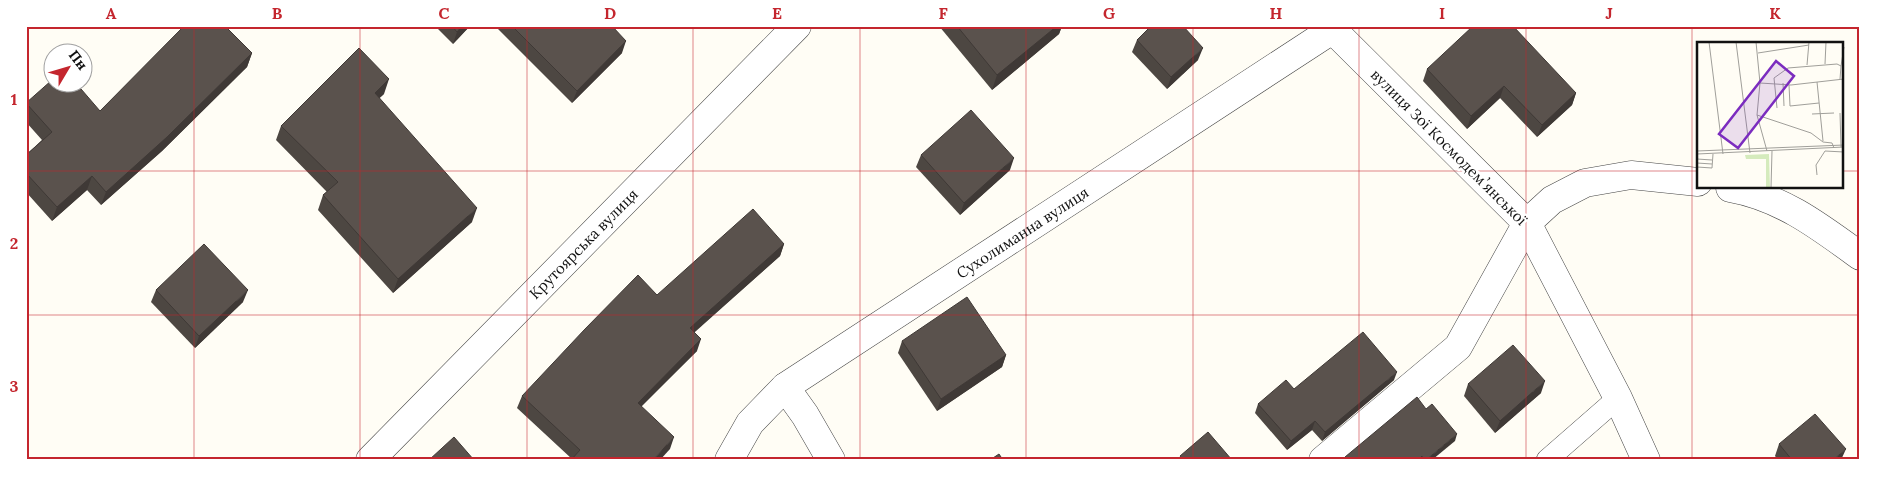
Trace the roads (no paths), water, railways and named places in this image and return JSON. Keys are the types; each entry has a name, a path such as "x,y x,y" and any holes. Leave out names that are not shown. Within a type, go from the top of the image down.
{"street":[{"name":"Крутоярська вулиця","path":"370,460 797,26"},
{"name":"вулиця Зої Космодемʼянської","path":"1336,28 1527,223 1618,398 1646,460"},
{"name":"Сухолиманна вулиця","path":"729,460 750,423 785,386 1336,28"},
{"path":"1323,460 1458,347 1527,223 1552,200 1585,183 1630,175 1697,182"},
{"path":"1736,189 1748,191 1792,209 1860,256"},
{"path":"785,386 805,415 830,460"}],"lane":[{"path":"1548,460 1618,398"}]}
